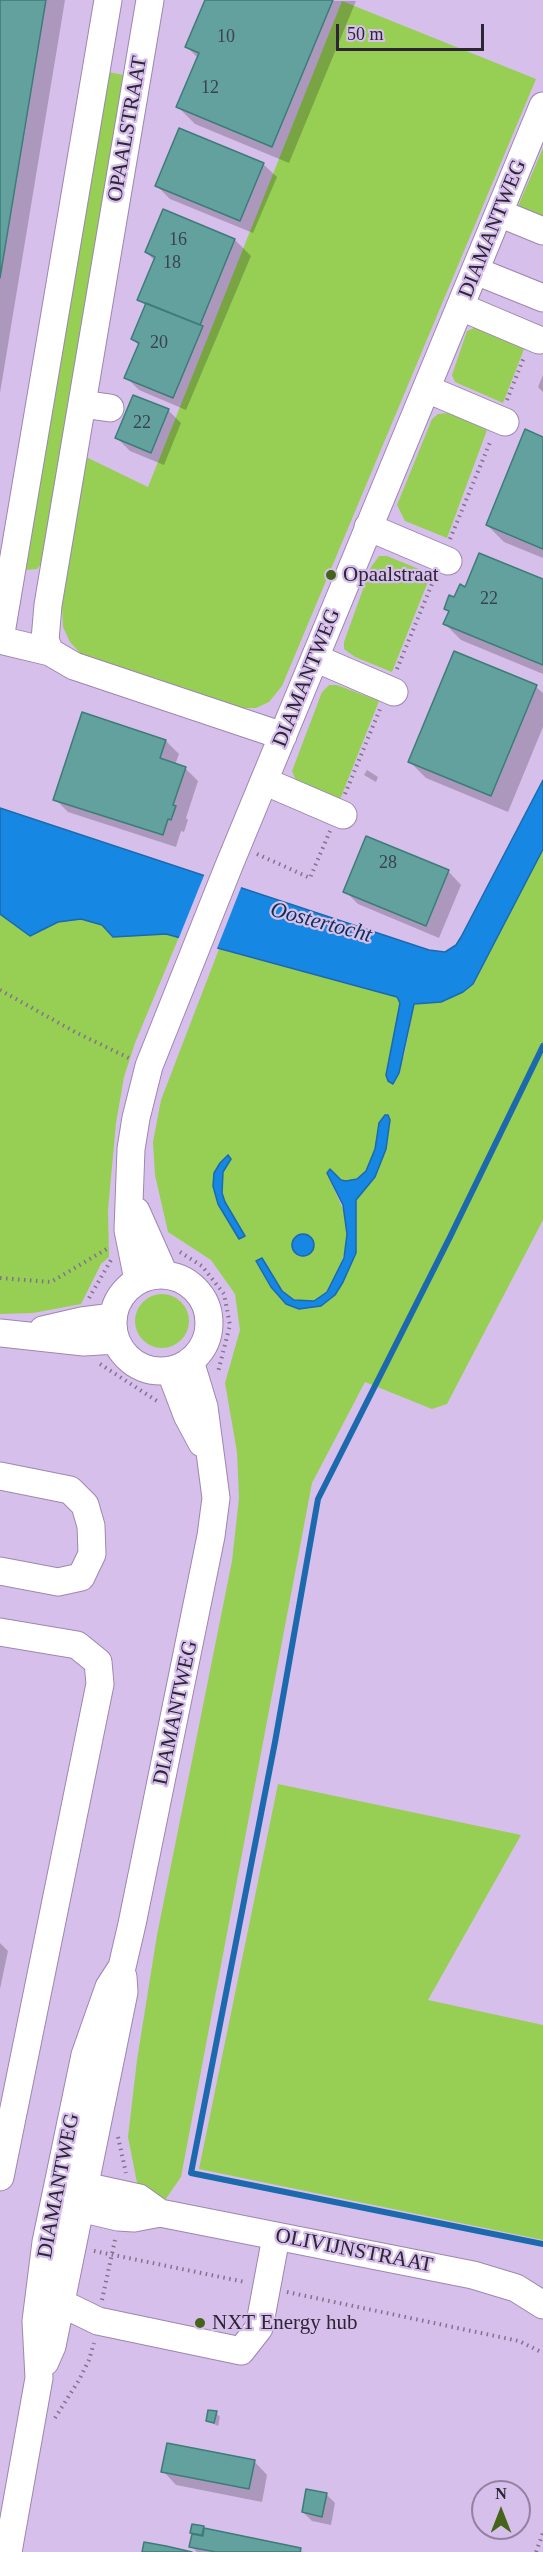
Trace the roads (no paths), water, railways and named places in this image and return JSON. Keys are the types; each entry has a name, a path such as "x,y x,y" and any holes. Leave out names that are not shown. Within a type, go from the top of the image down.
{"street":[{"path":"108,0 0,640 50,652 74,666 283,736"},
{"name":"OPAALSTRAAT","path":"50,652 45,640 45,627 82,404 120,246 156,7"},
{"path":"101,41 147,63"},
{"name":"DIAMANTWEG","path":"138,1280 128,1230 134,1129 149,1066 264,781 543,106"},
{"path":"499,213 543,231"},
{"path":"476,271 543,298"},
{"path":"461,307 536,339"},
{"path":"427,389 502,421"},
{"path":"82,404 110,408"},
{"path":"369,527 445,560"},
{"path":"315,658 391,691"},
{"path":"264,781 340,814"},
{"name":"DIAMANTWEG","path":"130,1192 142,1227 164,1274"},
{"path":"164,1274 191,1285 201,1296 207,1309 209,1324 207,1338 200,1351 180,1366 148,1369 138,1365 121,1350 115,1328 119,1299 138,1280 164,1274"},
{"path":"12,1334 82,1321 115,1328"},
{"name":"DIAMANTWEG","path":"8,2552 8,2505 39,2378 52,2346 124,1992 122,1967 212,1536 216,1498 210,1457 187,1415 180,1366"},
{"path":"0,1476 70,1490 85,1504 91,1526 92,1554 81,1577 58,1582 0,1571"},
{"path":"0,1632 77,1646 98,1662 100,1684 10,2073 0,2177"},
{"name":"DIAMANTWEG","path":"39,2378 36,2321 57,2192 85,2055 109,1987 122,1967"},
{"name":"OLIVIJNSTRAAT","path":"57,2192 82,2197 134,2218 160,2213 492,2279 516,2288 543,2305"},
{"path":"42,2275 61,2303 98,2321 241,2351 259,2328 276,2236"}],"water":[{"name":"Oostertocht","path":"543,780 543,849 473,984 463,992 441,1002 414,1004 399,1073 393,1084 388,1081 386,1075 400,1003 397,997 166,934 113,937 102,925 81,919 58,922 30,936 0,914 0,808 429,950 445,952 456,945 461,937"},
{"path":"385,1115 388,1115 390,1120 386,1149 375,1177 356,1200 356,1253 343,1282 335,1295 321,1306 299,1309 286,1304 271,1287 256,1261 262,1258 282,1291 294,1300 314,1301 327,1292 344,1258 347,1234 343,1205 327,1173 330,1169 341,1180 346,1181 357,1179 366,1171 375,1149 379,1123"},
{"path":"228,1155 231,1159 223,1172 222,1193 245,1236 239,1239 218,1204 213,1186 214,1173"},
{"path":"303,1234 311,1237 314,1245 311,1253 303,1256 295,1253 292,1245 295,1237"}],"waterway":[{"path":"543,1046 318,1499 275,1742 191,2173 543,2244"}],"place":[{"name":"Opaalstraat","path":"331,575"},
{"name":"NXT Energy hub","path":"200,2323"}]}
